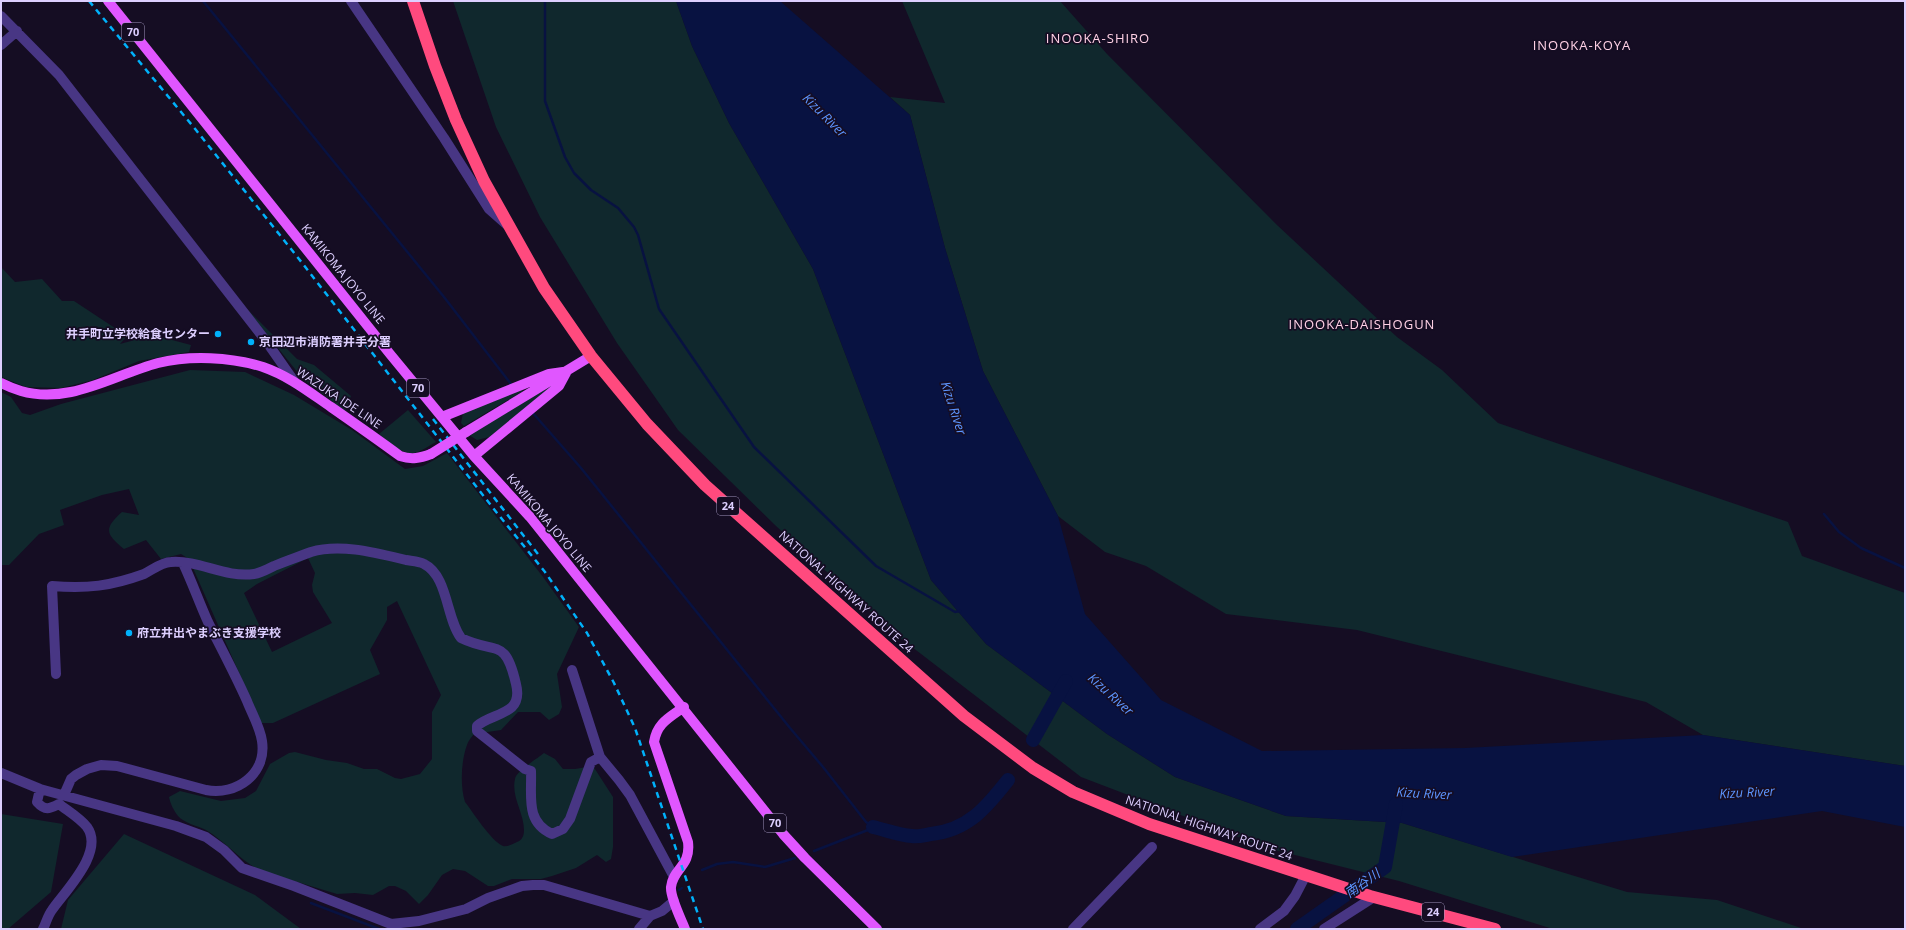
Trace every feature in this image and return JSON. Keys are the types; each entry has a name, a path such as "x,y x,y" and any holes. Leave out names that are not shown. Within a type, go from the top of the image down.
{"highway":[{"name":"NATIONAL HIGHWAY ROUTE 24","path":"413,1 435,66 456,120 484,181 544,288 591,356 647,424 705,485 964,716 1032,768 1073,792 1149,824 1372,896 1495,929"}],"main road":[{"name":"KAMIKOMA JOYO LINE","path":"108,1 385,348 474,456 530,517 684,707 783,834 805,858 877,929"},
{"name":"WAZUKA IDE LINE","path":"1,383 20,391 43,395 68,392 93,386 158,363 188,359 216,360 263,367 294,381 400,456 419,458 431,454 591,356"},
{"path":"442,417 549,374 567,372"},
{"path":"474,456 559,386 567,372"},
{"path":"684,707 662,723 656,732 654,742 688,842 688,857 674,877 670,889 685,929"}],"street":[{"path":"351,1 444,138 489,209 508,225"},
{"path":"1,16 59,75 266,342 294,381"},
{"path":"1,45 17,31"},
{"path":"56,674 52,586 76,588 114,584 170,562 183,563 225,574 255,574 313,552 330,549 388,555 424,564 433,572 440,584 453,623 461,638 497,648 505,653 510,659 518,690 516,702 508,710 482,722 477,726 477,731 526,769 531,771 532,814 536,823 543,830 552,834 562,829 570,819 591,762 600,758"},
{"path":"64,795 71,779 87,769 101,765 117,766 206,790 219,792 232,790 243,784 257,769 263,748 261,734 239,683 208,622 183,563"},
{"path":"572,670 600,758 620,780 630,795 674,877"},
{"path":"1,773 40,789 176,826 206,837 224,850 242,868 396,927 466,909 488,898 522,886 533,885 544,885 650,916"},
{"path":"40,789 37,802 43,808 48,809 59,804 81,821 88,828 92,846 82,870 51,911 43,929"},
{"path":"1073,929 1152,847"},
{"path":"1260,929 1284,911 1295,896 1306,875"},
{"path":"1324,929 1372,896"},
{"path":"639,929 650,916 662,911 674,902"}],"green space":[{"path":"453,1 676,1 692,46 729,123 813,269 931,580 986,644 1107,734 1175,777 1286,816 1402,823 1627,892 1717,900 1804,929 1553,929 1399,881 1267,848 1081,777 899,637 776,526 678,430 617,343 540,217 496,127"},
{"path":"902,1 1060,1 1107,54 1277,225 1397,337 1442,370 1498,423 1788,522 1802,556 1905,593 1905,766 1703,735 1646,702 1357,630 1226,614 1146,566 1105,552 1058,516 983,371 945,248 910,115 890,97 945,103"},
{"path":"1,267 15,282 42,279 62,301 74,301 127,336 120,344 153,335 191,345 189,352 139,361 93,380 61,388 26,387 1,377"},
{"path":"245,307 297,359 314,365 351,396 345,411 303,379"},
{"path":"190,370 245,372 294,395 352,430 405,469 423,466 447,453 543,577 579,627 557,674 562,707 559,714 549,720 540,712 518,712 501,730 474,734 467,744 462,766 462,789 465,802 482,826 493,838 503,846 508,846 520,840 524,832 522,817 516,799 514,786 516,776 519,772 544,753 555,759 563,769 593,766 613,797 613,847 611,859 606,862 597,855 576,868 552,876 541,879 512,879 494,886 488,886 465,871 453,869 442,875 428,895 419,904 406,891 395,886 389,886 373,895 355,893 337,894 261,871 206,830 187,822 178,816 170,802 169,797 180,791 221,801 245,798 256,791 270,764 289,753 295,752 326,760 347,763 364,769 377,769 395,778 401,779 420,774 432,759 432,712 441,695 397,601 387,607 387,620 370,650 380,674 273,723 261,723 189,559 181,554 161,559 146,540 124,549 110,535 109,531 112,523 122,512 139,515 129,489 102,495 60,510 64,525 39,534 9,565 1,565 1,392 11,397 22,413 30,415 61,404","holes":["308,558 315,573 312,585 313,592 332,623 272,652 244,593 257,584"]},
{"path":"551,386 552,388 489,437 477,440 469,435"},
{"path":"520,388 523,391 464,426 461,423 463,413"},
{"path":"408,410 436,442 414,453 400,450 379,434"},
{"path":"1,814 63,824 51,892 8,929 1,929"},
{"path":"124,834 255,895 301,929 61,929 68,900"}],"water":[{"name":"Kizu River","path":"676,1 780,1 910,115 945,248 983,371 1058,516 1085,614 1161,700 1262,751 1465,748 1703,735 1905,766 1905,827 1822,811 1512,857 1402,823 1286,816 1175,777 1107,734 986,644 931,580 813,269 729,123 692,46"}],"waterway":[{"path":"203,1 444,297 511,384"},
{"path":"545,1 545,101 565,157 574,173 591,190 618,208 634,227 638,235 659,309 754,447 876,566 955,612 960,611"},
{"path":"532,412 581,468 866,822 873,827"},
{"path":"1824,514 1839,532 1861,548 1905,568"},
{"path":"1033,740 1066,681"},
{"path":"873,827 897,834 914,836 944,832 956,828 966,823 984,808 1008,780"},
{"name":"南谷川","path":"1297,929 1385,867 1396,804"},
{"path":"814,851 873,828"},
{"path":"702,870 717,864 733,862 765,867 795,858"},
{"path":"311,903 379,929"}],"railway":[{"path":"89,1 196,130 299,259 493,508 545,572 587,633 614,683 635,728 703,929"},
{"path":"433,419 541,558"}],"place":[{"name":"井手町立学校給食センター","path":"218,334"},
{"name":"京田辺市消防署井手分署","path":"251,342"},
{"name":"府立井出やまぶき支援学校","path":"129,633"}],"district":[{"name":"INOOKA-SHIRO","path":"1098,38"},
{"name":"INOOKA-KOYA","path":"1582,45"},
{"name":"INOOKA-DAISHOGUN","path":"1362,324"}]}
